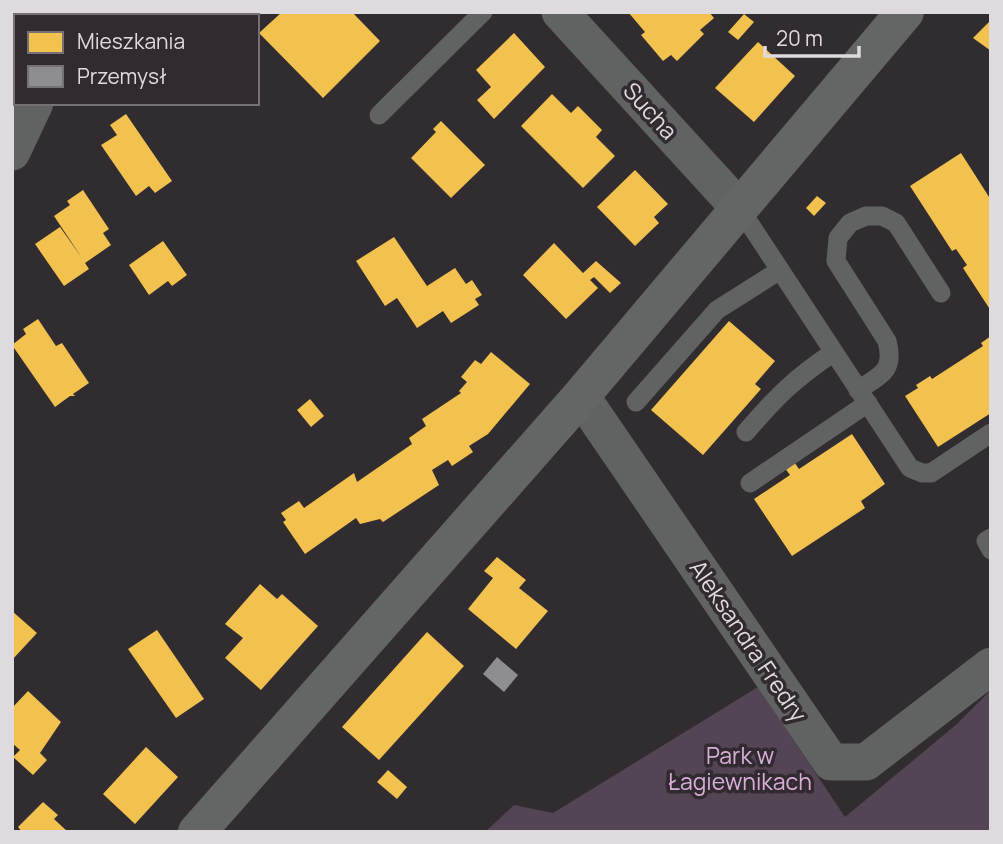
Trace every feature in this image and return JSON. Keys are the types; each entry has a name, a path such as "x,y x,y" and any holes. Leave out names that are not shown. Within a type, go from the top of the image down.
{"street":[{"name":"Sucha","path":"560,12 740,209"},
{"path":"197,832 581,396 905,12"},
{"path":"12,152 34,105"},
{"name":"Aleksandra Fredry","path":"581,396 831,761 866,762 991,666"}],"lane":[{"path":"379,116 483,12"},
{"path":"740,209 910,468 931,473 991,433"},
{"path":"750,483 863,396 889,365 891,354 887,341 836,261 838,238 850,223 866,216 882,216 896,223 940,293"},
{"path":"636,402 717,310 780,270"},
{"path":"746,432 780,392 834,352"},
{"path":"991,538 986,541 991,550"}],"green space":[{"name":"Park w Łagiewnikach","path":"758,687 845,817 957,724 991,690 991,832 485,832 514,805 553,813"}],"building: Mieszkania":[{"path":"282,12 352,12 380,41 323,98 259,33"},
{"path":"628,12 709,12 714,18 700,30 704,34 677,61 671,55 663,61 641,35 645,32"},
{"path":"744,14 754,22 738,40 728,32"},
{"path":"991,20 991,51 973,38"},
{"path":"514,33 545,67 494,119 477,100 491,87 476,70"},
{"path":"758,42 795,76 754,122 715,88"},
{"path":"552,94 571,113 578,106 602,130 596,137 615,156 583,188 521,126"},
{"path":"126,114 172,181 155,193 149,186 136,196 101,145 117,135 110,125"},
{"path":"441,121 485,165 451,198 411,158 436,132 433,129"},
{"path":"961,153 991,200 991,311 963,268 967,265 956,249 952,251 910,186"},
{"path":"635,170 668,204 654,217 659,223 635,246 597,207"},
{"path":"83,190 109,229 103,233 111,245 85,263 89,269 64,286 35,244 60,227 82,258 54,216 70,205 67,201"},
{"path":"817,196 826,203 814,216 806,208"},
{"path":"394,237 427,286 455,268 466,284 472,280 482,295 475,299 479,305 451,323 443,311 417,328 397,298 385,306 356,261"},
{"path":"163,241 187,275 172,286 168,281 149,295 129,265"},
{"path":"554,243 583,273 596,261 621,283 610,293 594,277 590,280 598,288 566,319 523,275"},
{"path":"38,319 56,346 62,343 89,383 73,394 75,396 70,396 55,407 12,345 26,334 23,329"},
{"path":"729,321 775,361 755,384 761,389 703,455 651,410"},
{"path":"991,336 991,413 938,447 905,396 930,376 932,379 983,346 981,343"},
{"path":"491,352 530,384 488,434 469,446 473,452 452,466 448,460 432,470 439,485 383,522 380,519 360,524 356,518 305,554 283,522 286,520 281,513 299,501 304,508 354,473 357,482 412,444 409,438 426,426 422,419 461,393 459,391 467,382 461,377 475,360 481,364"},
{"path":"310,399 324,416 311,427 297,410"},
{"path":"852,434 885,484 861,501 865,508 792,556 754,499 790,475 785,468 794,462 799,469"},
{"path":"497,557 526,580 519,588 548,611 516,649 468,609 493,578 484,571"},
{"path":"260,584 277,599 282,594 318,626 261,690 225,658 243,638 225,624"},
{"path":"12,611 37,633 12,660"},
{"path":"157,630 204,699 176,718 128,649"},
{"path":"427,632 464,666 379,760 342,727"},
{"path":"28,691 61,722 40,753 47,760 33,775 13,757 20,750 12,743 12,708"},
{"path":"146,747 178,777 135,824 103,794"},
{"path":"388,770 407,787 397,799 377,782"},
{"path":"43,802 58,815 54,819 68,832 22,832 18,827"}],"building: Przemysł":[{"path":"497,657 518,675 504,692 483,674"}]}
